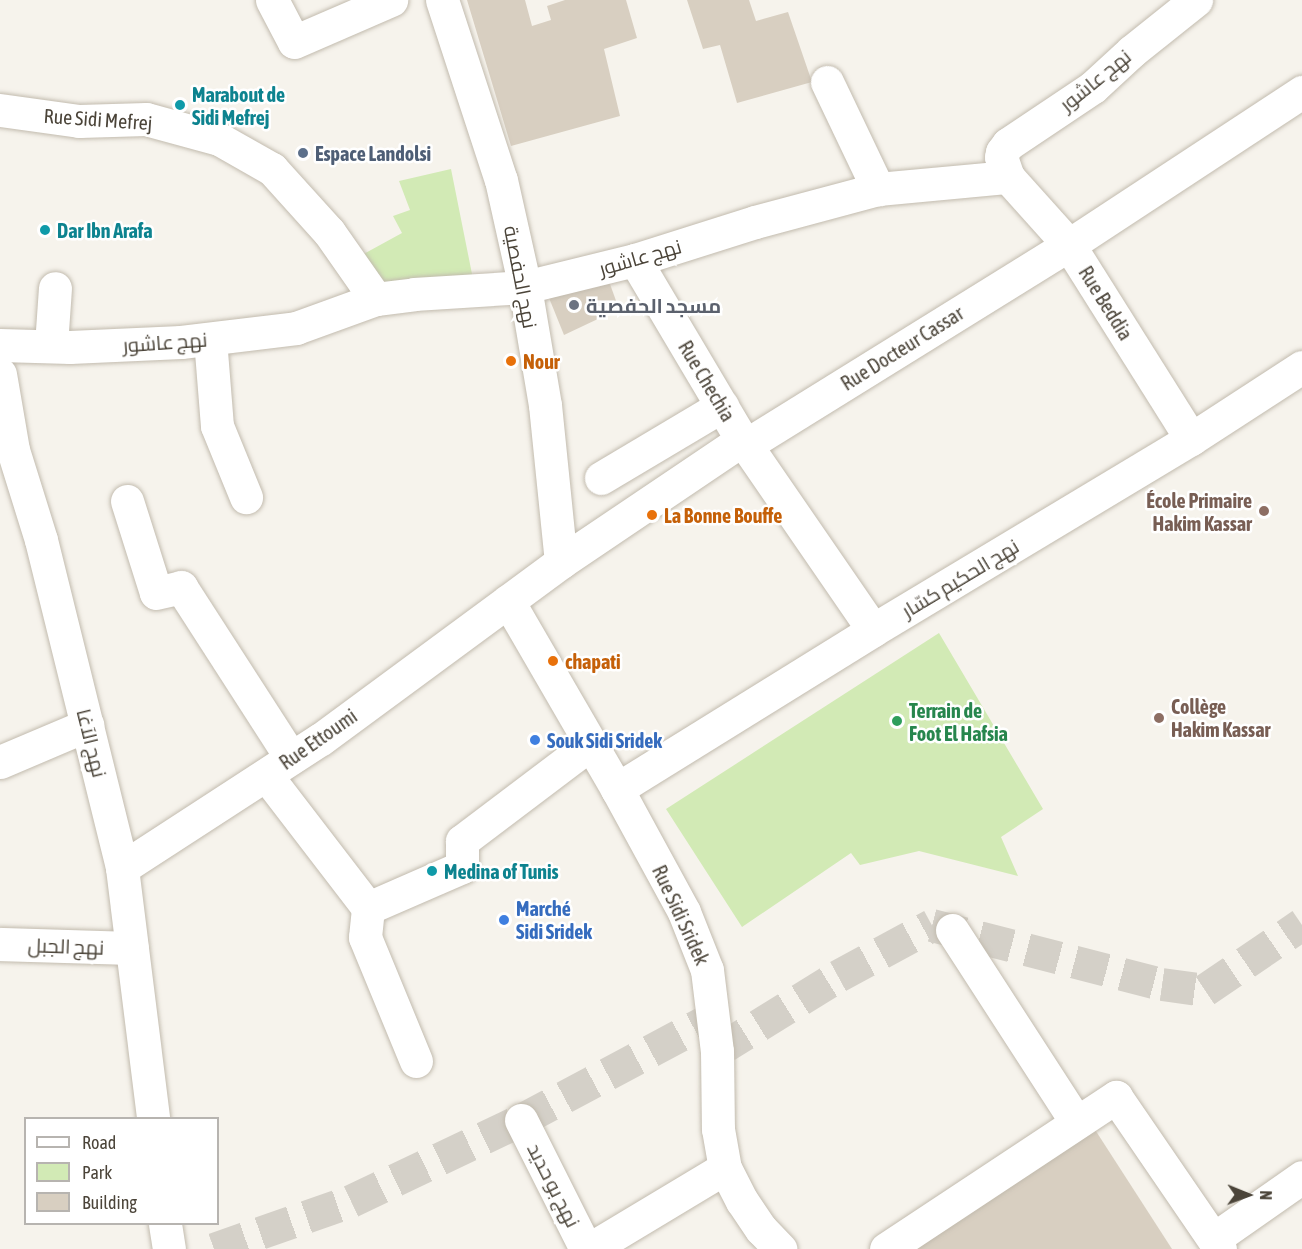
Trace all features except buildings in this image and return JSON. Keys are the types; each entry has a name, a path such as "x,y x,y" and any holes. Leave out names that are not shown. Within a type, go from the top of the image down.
{"street":[{"path":"272,0 294,42 391,0"},
{"name":"نهج الحفصية","path":"442,0 501,180 525,287 545,405 561,562"},
{"name":"نهج عاشور","path":"0,345 92,346 210,339 296,328 376,299 414,294 525,287 635,260 755,222 878,189 1008,177 1001,157 1008,144 1093,87 1132,51 1196,0"},
{"path":"827,82 878,189"},
{"name":"Rue Docteur Cassar","path":"508,601 561,562 744,442 1069,245 1302,92"},
{"name":"Rue Sidi Mefrej","path":"0,110 79,121 146,119 219,139 272,169 329,232 376,299"},
{"name":"Rue Beddia","path":"1008,177 1069,245 1191,439"},
{"name":"Rue Chechia","path":"635,260 744,442 873,630"},
{"path":"51,345 55,288"},
{"path":"210,339 217,426 246,497"},
{"name":"نهج الحكيم كسّار","path":"617,789 873,630 1191,439 1302,367"},
{"name":"نهج الآغا","path":"0,374 7,452 41,540 122,867 153,1117"},
{"path":"601,478 722,406"},
{"path":"127,501 156,593 181,587 278,767 368,908 365,937 416,1061"},
{"name":"Rue Ettoumi","path":"122,867 278,767 508,601"},
{"name":"Rue Sidi Sridek","path":"508,601 589,745 617,789 684,912 707,970 717,1051 718,1129 725,1168 742,1201 761,1229 780,1249"},
{"path":"0,762 87,725"},
{"path":"368,908 462,867 462,841 589,745"},
{"path":"952,930 1076,1122"},
{"name":"نهج الجبل","path":"0,944 132,948"},
{"path":"886,1249 1116,1096 1218,1243 1302,1177"},
{"name":"نهج بو حديد","path":"521,1120 588,1249"},
{"path":"588,1249 725,1168"},
{"path":"165,1225 168,1249"}],"green space":[{"path":"451,169 474,284 382,295 360,256 402,233 393,216 410,210 399,181"},
{"name":"Terrain de Foot El Hafsia","path":"939,633 1043,809 1001,837 1018,876 919,851 860,865 851,853 742,927 666,809"}],"tunnel":[{"path":"717,1051 838,976 932,925 1162,984 1205,990 1302,924"},
{"path":"214,1249 351,1201 521,1120 714,1017"}],"place":[{"name":"Marabout de Sidi Mefrej","path":"180,105"},
{"name":"Espace Landolsi","path":"303,153"},
{"name":"Dar Ibn Arafa","path":"45,230"},
{"name":"مسجد الحفصية","path":"574,305"},
{"name":"Nour","path":"511,361"},
{"name":"École Primaire Hakim Kassar","path":"1264,511"},
{"name":"La Bonne Bouffe","path":"652,515"},
{"name":"chapati","path":"553,661"},
{"name":"Collège Hakim Kassar","path":"1159,718"},
{"name":"Terrain de Foot El Hafsia","path":"897,721"},
{"name":"Souk Sidi Sridek","path":"535,740"},
{"name":"Medina of Tunis","path":"432,871"},
{"name":"Marché Sidi Sridek","path":"504,920"}]}
